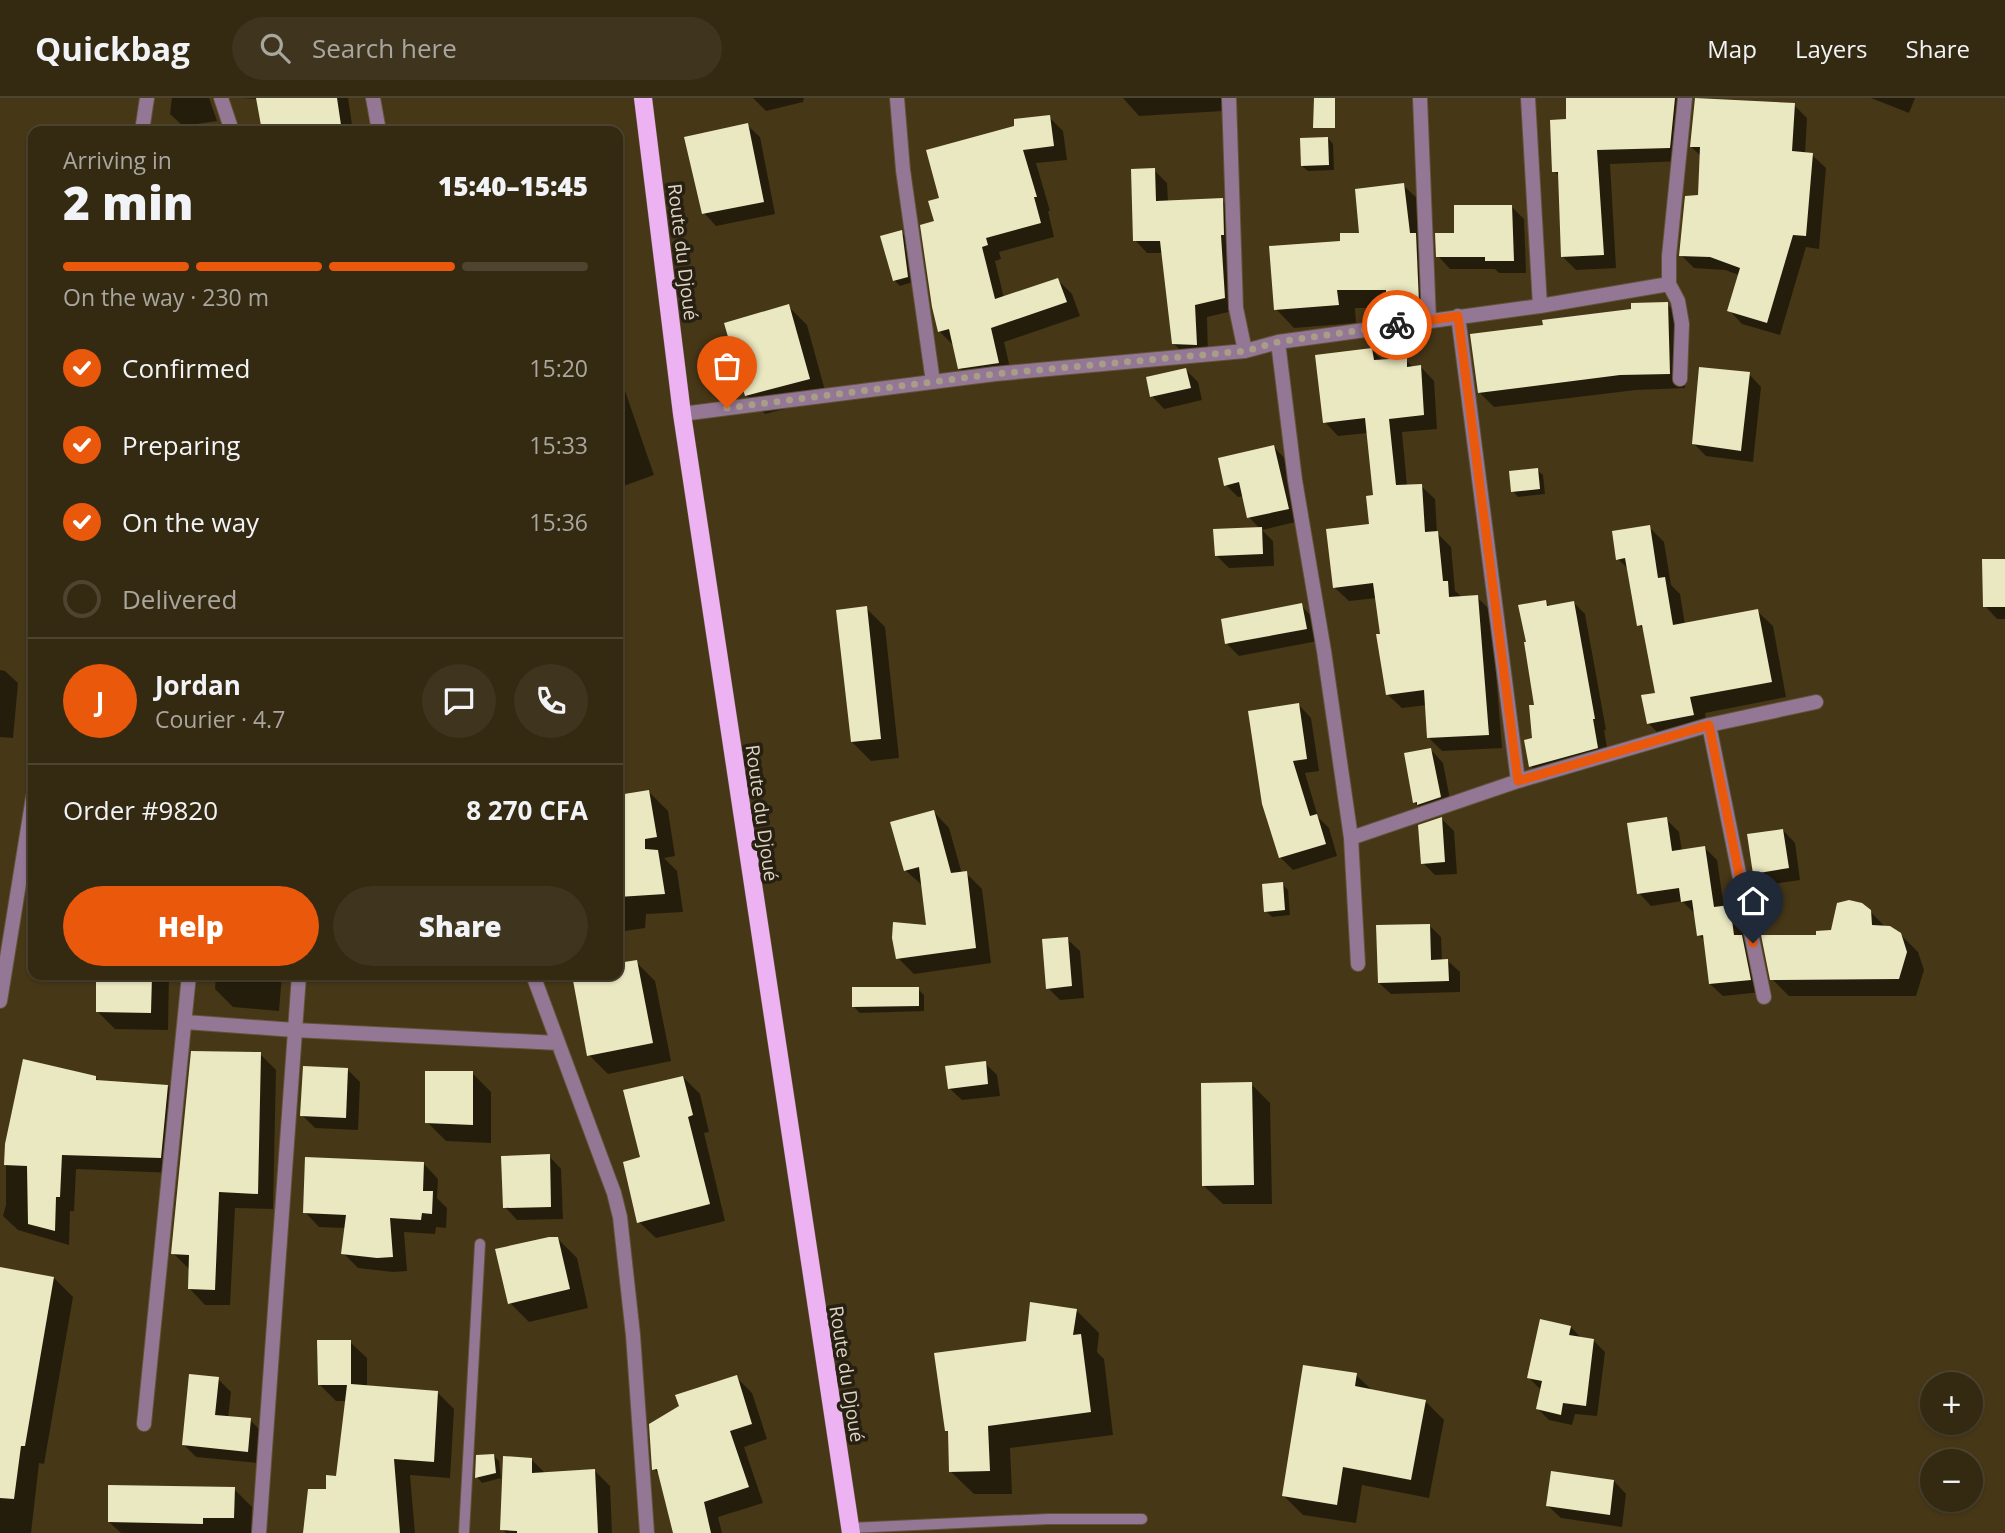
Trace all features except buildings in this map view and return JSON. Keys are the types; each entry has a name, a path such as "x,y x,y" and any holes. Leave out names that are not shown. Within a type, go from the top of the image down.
{"main road":[{"name":"Route du Djoué","path":"643,98 682,414 850,1531"}],"street":[{"path":"143,126 147,98"},
{"path":"220,98 230,126"},
{"path":"373,98 378,126"},
{"path":"897,98 903,170 933,382"},
{"path":"1229,98 1236,308 1245,351"},
{"path":"1420,98 1429,321"},
{"path":"1528,98 1540,306"},
{"path":"1680,379 1682,324 1678,301 1669,284 1669,256 1685,98"},
{"path":"682,414 995,374 1245,351 1278,342 1540,306 1669,284"},
{"path":"1458,316 1518,781"},
{"path":"1278,342 1295,480 1352,838 1358,964"},
{"path":"1352,838 1518,781 1709,725 1816,702"},
{"path":"1709,725 1764,998"},
{"path":"0,1001 28,828"},
{"path":"144,1424 189,980"},
{"path":"259,1533 299,980"},
{"path":"536,980 614,1193 620,1217 647,1533"},
{"path":"185,1022 558,1043"}],"lane":[{"path":"464,1533 480,1244"},
{"path":"850,1531 1048,1519 1142,1519"}],"way so far":[{"path":"727,408 995,374 1245,351 1278,342 1397,325"}],"route":[{"path":"1397,325 1458,316 1518,781 1709,725 1753,943"}]}
